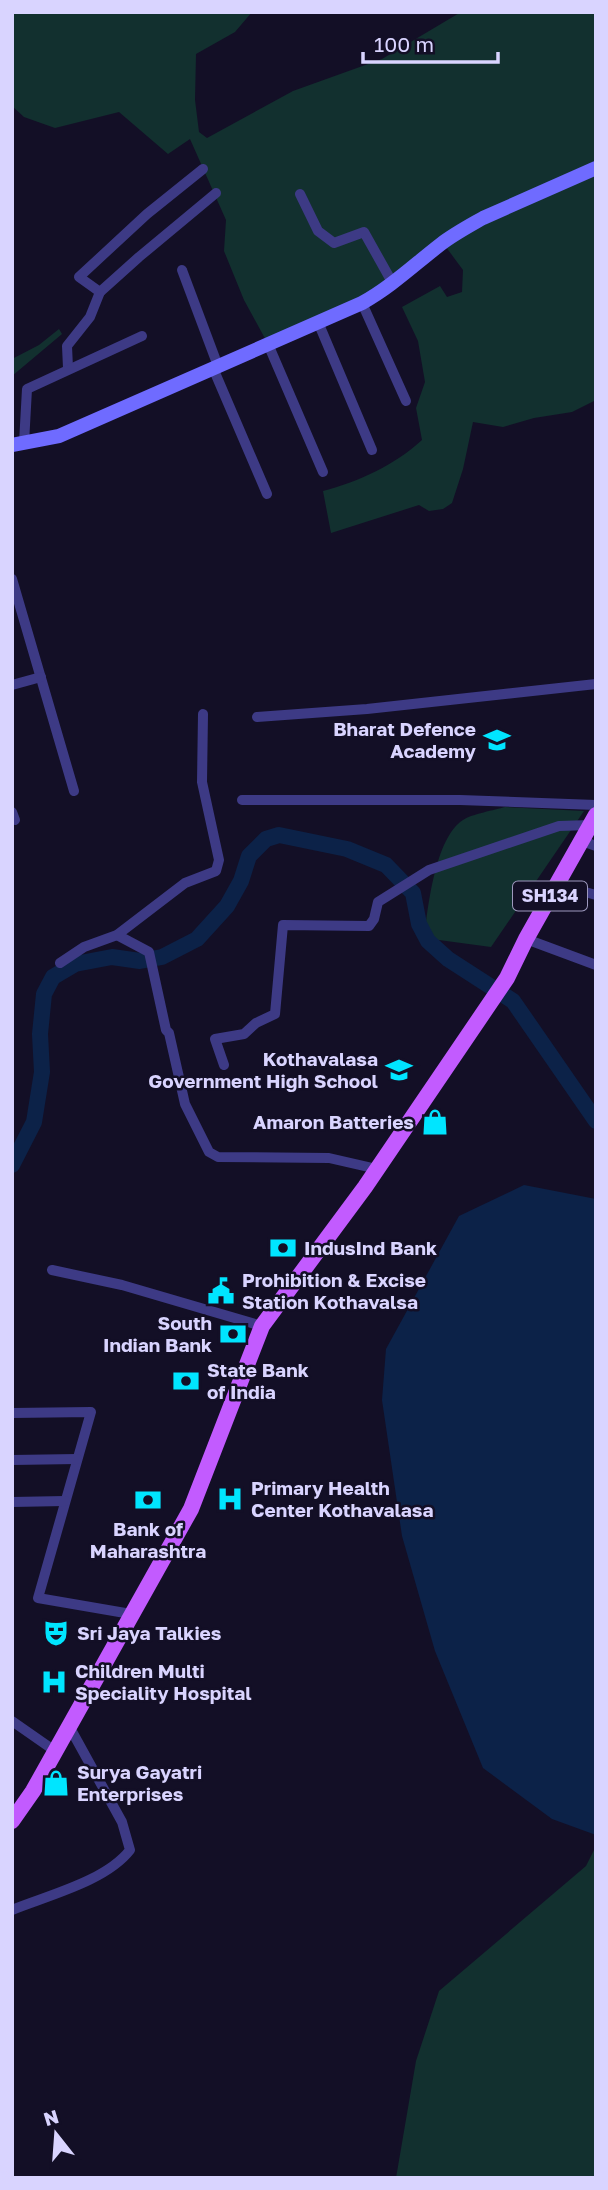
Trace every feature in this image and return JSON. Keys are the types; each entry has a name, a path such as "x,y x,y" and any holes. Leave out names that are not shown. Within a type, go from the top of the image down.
{"main road":[{"name":"SH134","path":"12,1821 33,1791 191,1509 262,1326 377,1170 507,978 556,884 589,843 593,820"}],"street":[{"path":"142,336 27,389 18,444 59,436 362,303 382,292 442,243 483,218 596,168"},
{"path":"100,292 79,277 147,214 203,169"},
{"path":"68,368 68,346 90,317 100,292 216,193"},
{"path":"300,194 317,231 334,243 364,232 392,282"},
{"path":"182,270 216,367 267,494"},
{"path":"362,303 406,401"},
{"path":"318,322 372,450"},
{"path":"268,344 323,472"},
{"path":"12,579 74,791"},
{"path":"12,685 41,677"},
{"path":"257,717 367,709 596,684"},
{"path":"60,963 84,947 117,935 185,883 216,871 219,860 202,782 203,714"},
{"path":"242,800 460,800 596,805"},
{"path":"224,1065 215,1039 244,1034 256,1023 275,1014 283,925 369,926 374,919 378,902 429,870 559,826 593,820"},
{"path":"556,884 596,895"},
{"path":"117,935 149,952 185,1104 209,1152 218,1157 329,1158 377,1170"},
{"path":"526,939 596,965"},
{"path":"52,1270 122,1285 262,1326"},
{"path":"12,1413 91,1412 38,1598 131,1614"},
{"path":"12,1460 77,1459"},
{"path":"12,1502 65,1501"},
{"path":"12,1721 55,1751"},
{"path":"12,1910 94,1878 120,1863 130,1850 122,1822 69,1726"}],"green space":[{"path":"12,12 252,12 235,32 196,54 195,100 199,132 207,138 293,91 382,59 461,12 596,12 596,400 572,412 534,418 503,427 473,422 463,469 452,503 443,509 429,511 419,505 331,533 323,491 376,472 422,440 416,408 425,382 418,341 402,307 440,286 447,297 462,292 463,270 443,243 392,282 268,344 244,300 224,251 226,220 190,139 168,154 119,112 55,128 24,117 12,106"},
{"path":"59,329 62,334 12,376 12,359 39,345"},
{"path":"505,807 584,811 491,947 424,938 434,874 453,829 467,818"},
{"path":"596,1846 596,2178 396,2178 416,2061 439,1991 586,1866"}],"water":[{"path":"524,1185 596,1199 596,1835 552,1819 483,1768 435,1651 402,1536 382,1400 386,1349 459,1216"}],"waterway":[{"path":"12,1165 34,1122 42,1072 40,1034 44,994 53,977 75,964 112,957 140,961 162,957 197,939 227,906 241,881 249,856 266,839 279,835 347,849 386,865 413,893 419,924 428,941 448,959 513,1001 596,1121"}],"place":[{"name":"Bharat Defence Academy","path":"497,740"},
{"name":"Kothavalasa Government High School","path":"399,1070"},
{"name":"Amaron Batteries","path":"435,1122"},
{"name":"IndusInd Bank","path":"283,1248"},
{"name":"Prohibition & Excise Station Kothavalsa","path":"221,1291"},
{"name":"South Indian Bank","path":"233,1334"},
{"name":"State Bank of India","path":"186,1381"},
{"name":"Primary Health Center Kothavalasa","path":"230,1499"},
{"name":"Bank of Maharashtra","path":"148,1500"},
{"name":"Sri Jaya Talkies","path":"56,1633"},
{"name":"Children Multi Speciality Hospital","path":"54,1682"},
{"name":"Surya Gayatri Enterprises","path":"56,1783"}]}
